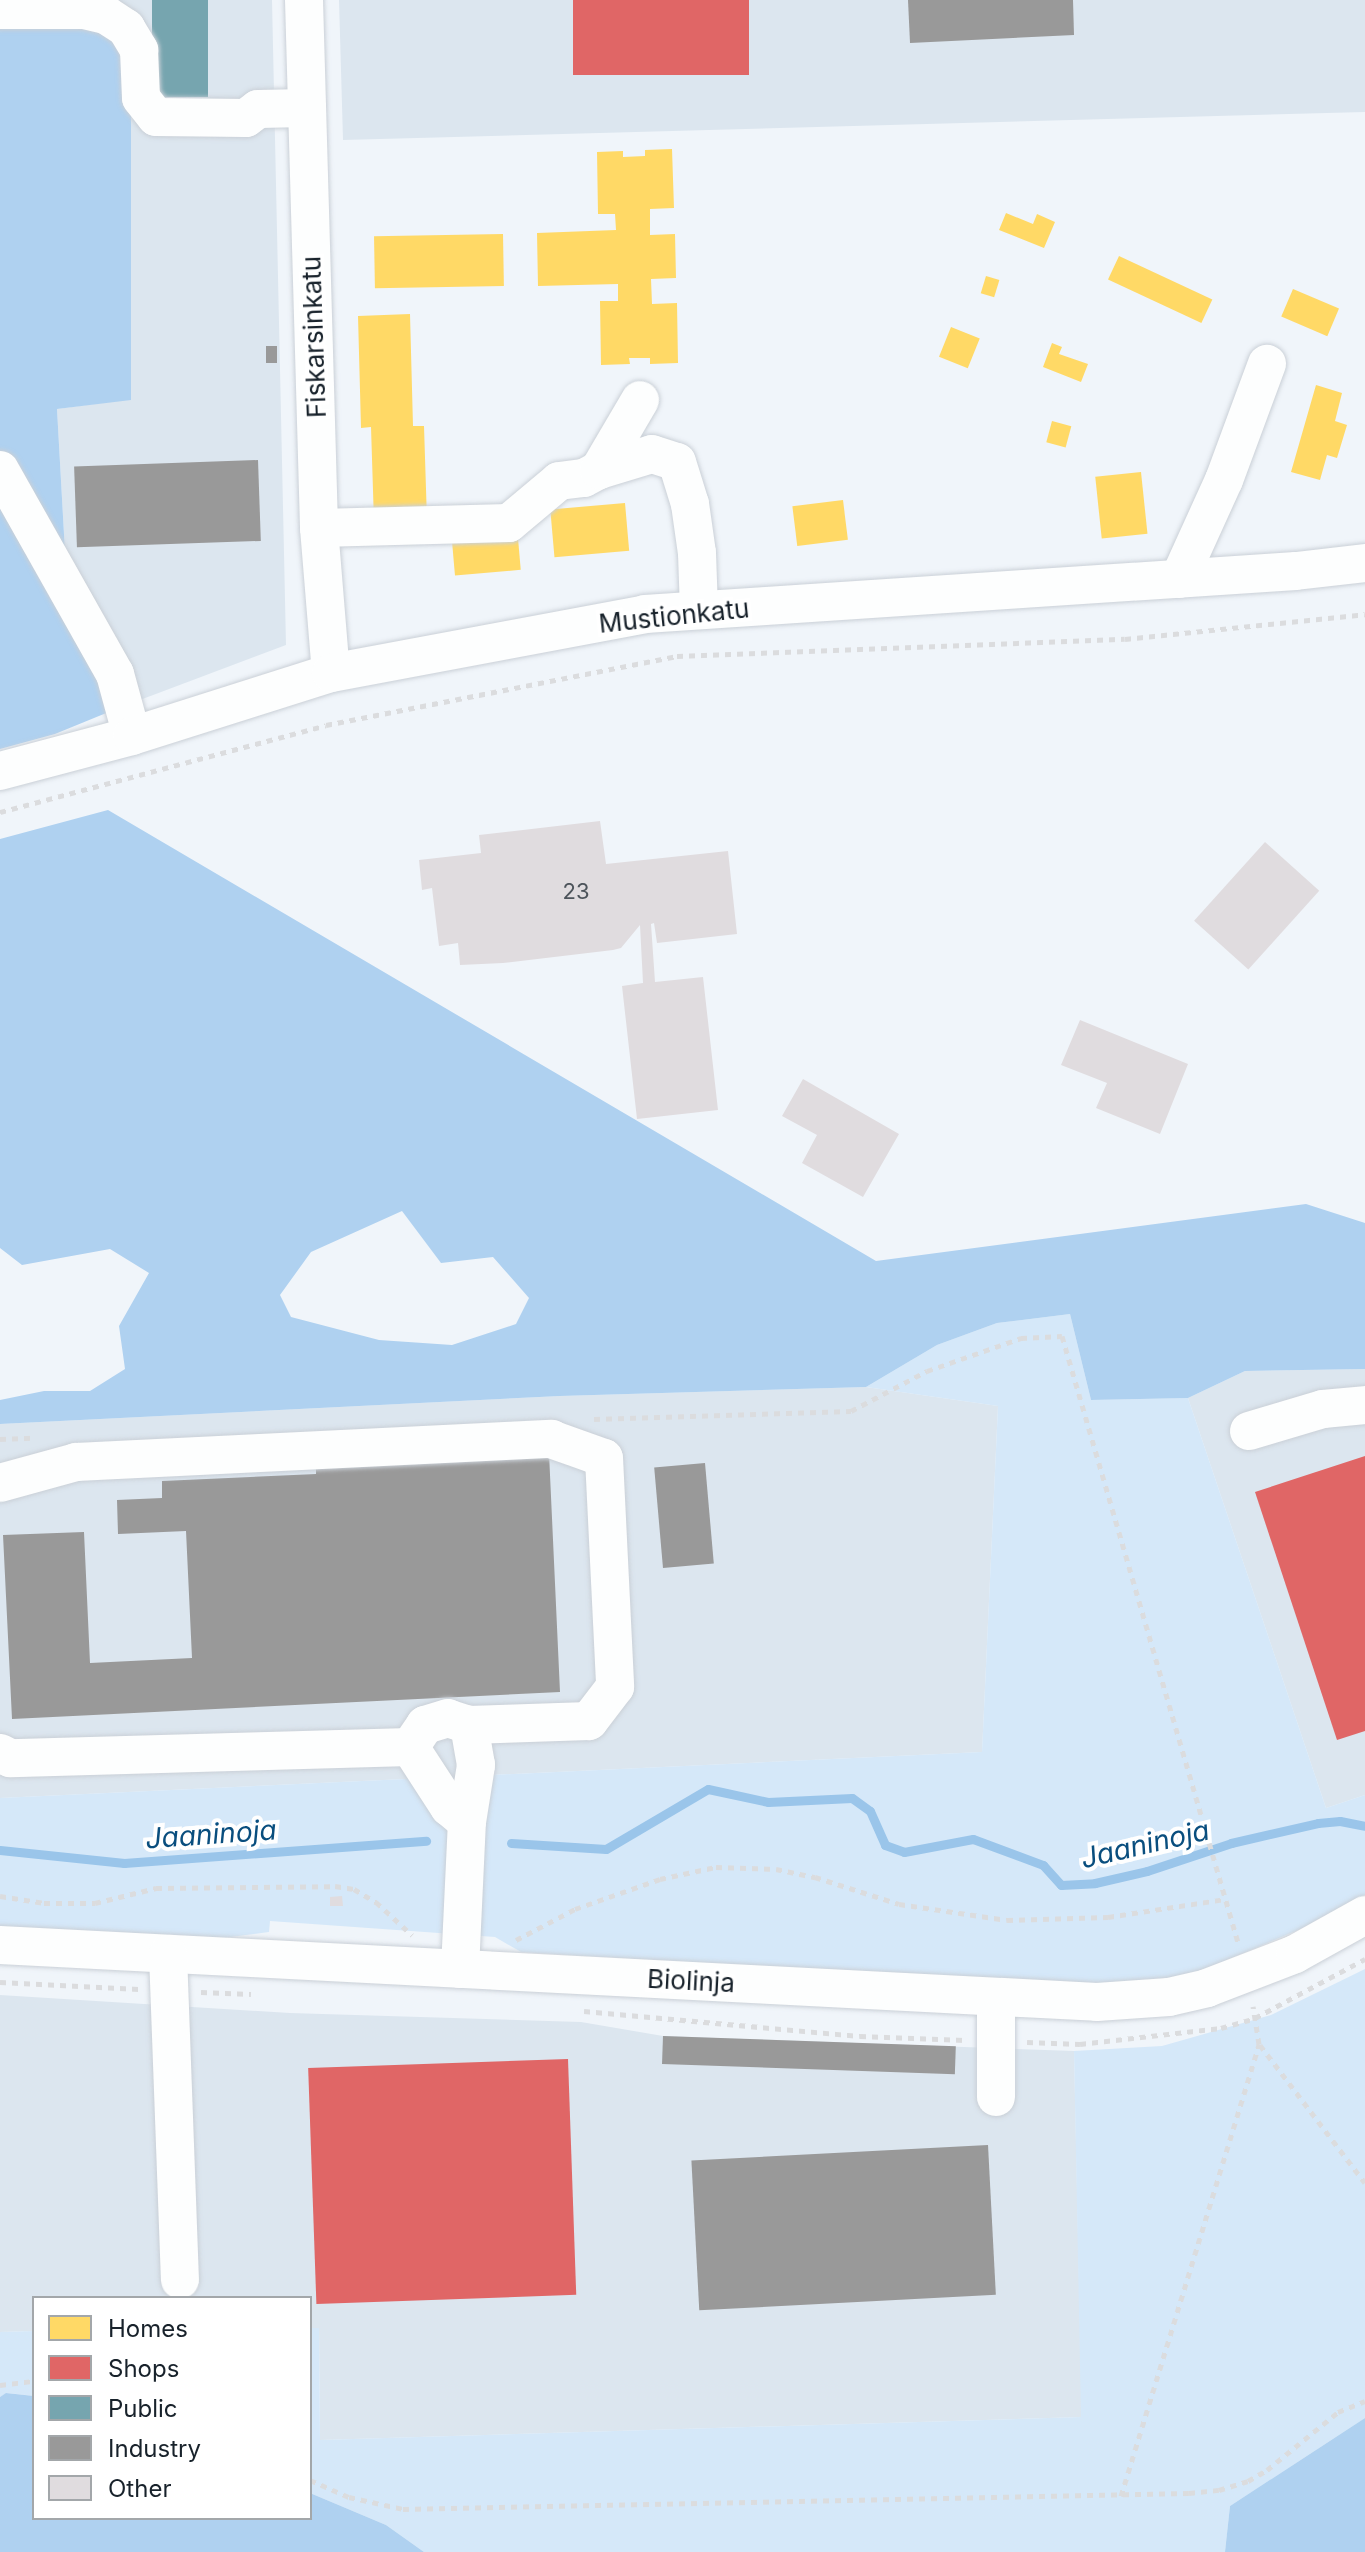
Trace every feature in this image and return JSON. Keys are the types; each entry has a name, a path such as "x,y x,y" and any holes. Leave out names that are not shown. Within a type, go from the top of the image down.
{"street":[{"name":"Fiskarsinkatu","path":"304,0 319,528 331,673"},
{"path":"0,10 84,10 106,15 126,28 139,50 141,98 156,117 246,118 258,109 307,108"},
{"path":"1179,579 1224,480 1267,364"},
{"path":"599,470 640,400"},
{"path":"319,528 509,523 559,481 584,478 599,470 652,454 677,462 694,528 699,610"},
{"path":"0,470 115,674 132,736"},
{"name":"Mustionkatu","path":"0,771 132,736 331,673 645,614 1179,579 1365,563"},
{"path":"1249,1431 1323,1409 1365,1405"},
{"path":"0,1483 76,1462 551,1439 604,1458 615,1687 589,1721 469,1725 448,1718 425,1725 410,1747"},
{"path":"460,1969 467,1822 476,1765 469,1725"},
{"path":"0,1753 10,1758 410,1747"},
{"path":"410,1747 449,1807 467,1822"},
{"name":"Biolinja","path":"0,1945 1097,2002 1169,1997 1207,1988 1295,1954 1365,1915"},
{"path":"168,1954 180,2280"},
{"path":"996,1997 996,2097"}],"path":[{"path":"0,812 326,725 677,656 1125,639 1365,614"},
{"path":"584,1419 851,1411 927,1371 1021,1338 1062,1336 1220,1877"},
{"path":"0,1439 47,1438"},
{"path":"507,1950 521,1934 575,1909 660,1879 716,1867 776,1869 815,1877 899,1904 1007,1920 1108,1917 1225,1899"},
{"path":"0,1896 44,1903 95,1903 156,1888 335,1886 354,1889 365,1895 401,1922 412,1935"},
{"path":"585,2011 860,2036 1080,2044 1217,2029 1255,2018 1365,1959"},
{"path":"1121,2496 1259,2044 1255,2018"},
{"path":"1259,2044 1365,2183"},
{"path":"0,2385 32,2381"},
{"path":"312,2481 349,2497 403,2509 1121,2496 1219,2490 1248,2481 1267,2470 1338,2412 1365,2401"}],"shaded area":[{"path":"0,0 272,0 286,645 116,709 65,552 57,409 131,399"},
{"path":"339,0 1365,0 1365,112 343,140"},
{"path":"97,26 121,47 131,102 131,400 57,409 65,552 116,709 55,734 0,749 0,28"},
{"path":"108,810 876,1261 1306,1204 1365,1223 1365,1369 1245,1371 1188,1398 1091,1400 1070,1314 997,1323 937,1345 866,1387 560,1396 0,1424 0,1400 44,1391 90,1391 125,1369 119,1326 149,1273 110,1249 22,1265 0,1248 0,839","holes":["402,1211 441,1263 493,1257 529,1298 516,1324 452,1345 379,1340 291,1317 280,1295 311,1252"]},
{"path":"1070,1314 1091,1400 1188,1398 1326,1808 1365,1795 1365,1895 1305,1927 1208,1968 1167,1982 1129,1985 994,1981 521,1952 495,1937 270,1921 269,1932 214,1939 0,1930 0,1798 982,1752 998,1406 866,1387 937,1345 997,1323"},
{"path":"1365,1369 1365,1795 1326,1808 1188,1398 1245,1371"},
{"path":"866,1387 998,1406 982,1752 0,1798 0,1424 560,1396"},
{"path":"1365,1969 1365,2418 1230,2506 1225,2552 424,2552 386,2525 312,2494 312,2328 319,2328 320,2440 1081,2417 1074,2051 1162,2046 1271,2015"},
{"path":"0,1995 290,2013 581,2022 663,2036 1074,2051 1082,2417 320,2440 319,2328 312,2328 312,2296 32,2296 32,2331 0,2332"},
{"path":"32,2331 32,2396 7,2393 0,2397 0,2332"},
{"path":"6,2393 32,2396 32,2520 312,2520 312,2494 386,2525 424,2552 0,2552 0,2397"},
{"path":"1365,2418 1365,2552 1225,2552 1230,2506"}],"building: Homes":[{"path":"672,149 674,208 650,209 650,235 675,234 676,278 651,279 652,304 677,303 678,363 650,364 650,358 629,358 630,364 601,365 600,301 618,301 618,284 538,286 537,233 616,230 615,214 598,214 597,152 623,151 623,157 645,156 645,150"},
{"path":"1006,213 1033,224 1037,214 1055,222 1044,248 999,230"},
{"path":"503,234 504,286 375,288 374,236"},
{"path":"1119,256 1212,300 1201,323 1108,280"},
{"path":"986,276 999,280 994,297 981,293"},
{"path":"1293,289 1339,309 1327,336 1281,317"},
{"path":"410,314 413,426 424,426 427,520 374,522 371,427 361,428 358,316"},
{"path":"951,327 980,339 968,368 939,357"},
{"path":"1052,343 1062,347 1059,354 1088,364 1081,382 1043,367"},
{"path":"1316,385 1342,393 1335,421 1347,425 1337,458 1327,455 1320,480 1291,472"},
{"path":"1052,421 1071,426 1066,447 1046,442"},
{"path":"1141,472 1147,534 1102,538 1095,477"},
{"path":"843,500 848,540 797,546 792,506"},
{"path":"625,503 629,551 554,557 550,510"},
{"path":"517,527 521,570 455,576 451,533"}],"building: Shops":[{"path":"573,0 749,0 749,75 573,75"},
{"path":"1365,1456 1365,1731 1337,1740 1255,1492"},
{"path":"568,2059 576,2295 316,2304 308,2068"}],"building: Public":[{"path":"152,0 208,0 208,97 152,97"}],"building: Industry":[{"path":"908,0 1073,0 1074,35 910,43"},
{"path":"266,346 277,346 277,363 266,363"},
{"path":"258,460 261,541 77,547 74,466"},
{"path":"549,1453 560,1692 12,1719 3,1535 84,1532 90,1663 192,1658 186,1531 118,1534 117,1500 162,1498 162,1481 316,1474 316,1464"},
{"path":"705,1463 714,1564 663,1568 654,1467"},
{"path":"663,2036 956,2046 955,2074 662,2064"},
{"path":"988,2145 996,2295 699,2310 691,2161"}],"building: Other":[{"path":"600,821 606,864 728,851 737,934 657,943 654,923 651,924 655,982 703,977 718,1110 637,1119 622,986 643,983 640,925 621,948 503,963 460,965 458,943 439,946 432,888 422,890 419,860 481,853 479,835"},
{"path":"1265,842 1319,891 1248,970 1194,921"},
{"path":"1080,1020 1188,1064 1160,1134 1096,1108 1107,1083 1061,1065"},
{"path":"803,1079 899,1134 863,1197 802,1163 817,1135 782,1116"},
{"path":"342,1896 343,1906 330,1906 330,1897"}],"waterway":[{"name":"Jaaninoja","path":"511,1843 606,1849 708,1789 768,1802 852,1798 870,1811 885,1845 904,1852 973,1839 1043,1865 1061,1885 1095,1883 1147,1871 1231,1843 1318,1823 1340,1821 1365,1826"},
{"name":"Jaaninoja","path":"0,1850 124,1863 426,1841"}]}
